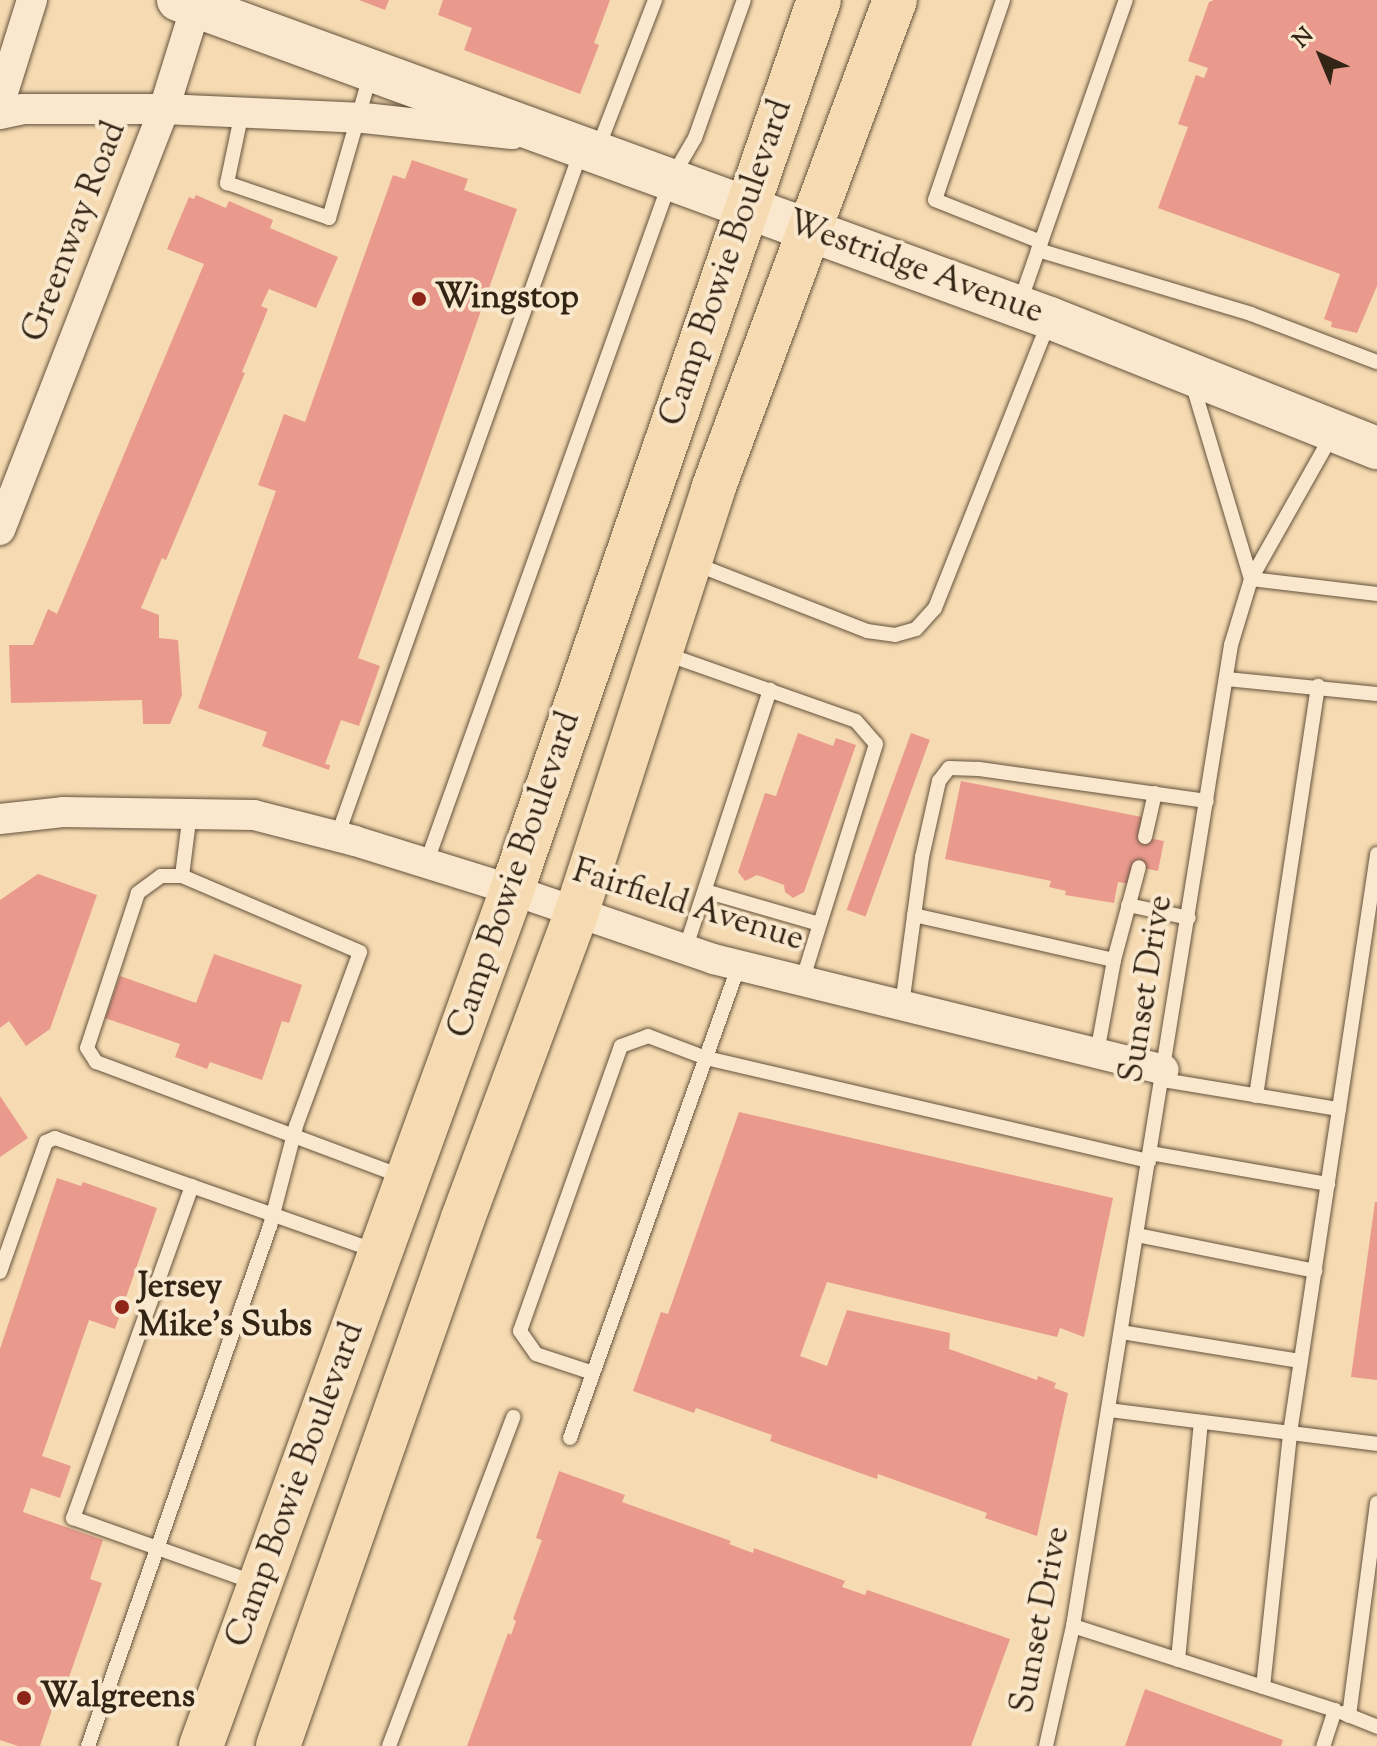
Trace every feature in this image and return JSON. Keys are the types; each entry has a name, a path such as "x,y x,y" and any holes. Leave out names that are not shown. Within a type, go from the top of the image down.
{"main road":[{"name":"Camp Bowie Boulevard","path":"201,1746 512,890 745,206 819,0"},
{"name":"Camp Bowie Boulevard","path":"278,1746 457,1232 576,914 689,561 895,0"}],"street":[{"path":"0,102 32,0"},
{"path":"0,114 23,109 164,109 191,2"},
{"name":"Westridge Avenue","path":"191,2 1034,312 1188,370 1377,448"},
{"name":"Greenway Road","path":"0,530 164,109 361,118 580,146"},
{"name":"Fairfield Avenue","path":"0,819 63,812 254,815 512,890 685,950 1097,1053 1164,1075"}],"lane":[{"path":"337,837 580,146 655,0"},
{"path":"426,864 671,179 695,138 744,0"},
{"path":"1003,0 935,200 1040,246 1251,314 1377,362"},
{"path":"689,561 867,631 895,635 916,629 935,608 1034,312 1040,246 1126,0"},
{"path":"242,112 227,183 329,218 361,118 371,70"},
{"path":"1188,370 1251,579 1377,594"},
{"name":"Sunset Drive","path":"1046,1746 1073,1626 1231,645 1251,579 1334,431"},
{"path":"659,651 856,721 876,744 802,981"},
{"path":"1226,679 1377,694"},
{"path":"1256,1096 1318,686"},
{"path":"685,950 770,690"},
{"path":"902,1005 922,857 939,781 949,768 979,769 1207,801"},
{"path":"1145,837 1155,793"},
{"path":"182,876 190,813"},
{"path":"1263,1687 1290,1433 1377,854"},
{"path":"1097,1053 1114,960 1139,867"},
{"path":"88,1746 273,1214 293,1136 360,952 182,876 161,876 138,893 87,1048 96,1062 293,1136 407,1178"},
{"path":"705,891 819,924"},
{"path":"1128,905 1189,918"},
{"path":"914,915 1114,960"},
{"path":"570,1438 739,965"},
{"path":"593,1373 536,1354 520,1331 621,1046 648,1036 706,1058 1150,1157 1328,1184"},
{"path":"1164,1075 1256,1096 1339,1109"},
{"path":"0,1272 46,1142 55,1138 380,1252"},
{"path":"192,1186 73,1518 156,1550 260,1584"},
{"path":"1137,1235 1315,1271"},
{"path":"1121,1332 1301,1361"},
{"path":"1109,1410 1377,1444"},
{"path":"389,1746 513,1417"},
{"path":"1178,1660 1201,1422"},
{"path":"1323,1746 1342,1713 1377,1503"},
{"path":"1073,1626 1377,1727"}],"building":[{"path":"359,0 389,0 385,10"},
{"path":"443,0 610,0 594,43 599,45 580,94 464,50 472,28 438,15"},
{"path":"1377,0 1377,286 1357,333 1331,327 1332,322 1324,319 1340,274 1158,208 1188,127 1178,124 1196,75 1204,78 1208,68 1188,61 1209,2"},
{"path":"412,160 468,179 464,190 517,209 358,658 380,666 359,726 341,720 325,764 330,765 329,770 262,746 267,732 198,708 276,491 258,485 284,414 305,422 393,175 405,179"},
{"path":"196,195 226,208 229,201 273,220 270,228 338,257 316,308 269,289 261,306 268,309 242,372 245,373 166,560 162,558 141,608 159,615 159,638 178,640 182,695 170,724 143,724 142,700 11,703 9,645 33,645 48,609 57,614 204,264 167,249 189,197 194,199"},
{"path":"798,733 833,746 836,738 856,745 804,892 793,898 785,892 784,885 757,875 745,881 738,872 765,793 776,796"},
{"path":"911,733 930,740 865,917 847,910"},
{"path":"961,781 1142,817 1138,836 1164,841 1158,871 1133,866 1130,884 1118,882 1114,903 1065,895 1066,891 1049,887 1051,881 945,859"},
{"path":"38,874 97,895 50,1029 26,1046 9,1021 0,1028 0,900"},
{"path":"214,954 302,985 289,1023 282,1021 262,1080 210,1062 207,1069 175,1057 180,1044 105,1018 120,976 196,1003"},
{"path":"0,1096 28,1138 0,1157"},
{"path":"739,1112 1113,1198 1084,1337 1060,1328 1057,1337 827,1282 800,1356 827,1366 847,1310 950,1333 949,1349 1037,1380 1038,1376 1056,1383 1054,1388 1068,1393 1037,1536 985,1518 987,1513 878,1474 877,1479 770,1441 772,1435 696,1408 694,1413 633,1391 661,1312 668,1314"},
{"path":"57,1178 81,1186 83,1182 157,1208 115,1329 89,1320 42,1456 71,1466 60,1498 31,1488 23,1512 103,1540 90,1579 102,1583 61,1700 56,1698 40,1746 18,1746 0,1740 0,1349"},
{"path":"1377,1202 1377,1380 1351,1377"},
{"path":"559,1471 625,1495 622,1502 731,1541 729,1544 753,1553 754,1548 845,1581 842,1587 865,1595 867,1590 1010,1639 971,1746 467,1746 508,1633 511,1635 516,1621 513,1619 542,1540 536,1538"},
{"path":"1145,1689 1283,1740 1281,1746 1125,1746"}],"place":[{"name":"Wingstop","path":"419,299"},
{"name":"Jersey Mike's Subs","path":"122,1307"},
{"name":"Walgreens","path":"24,1698"}]}
